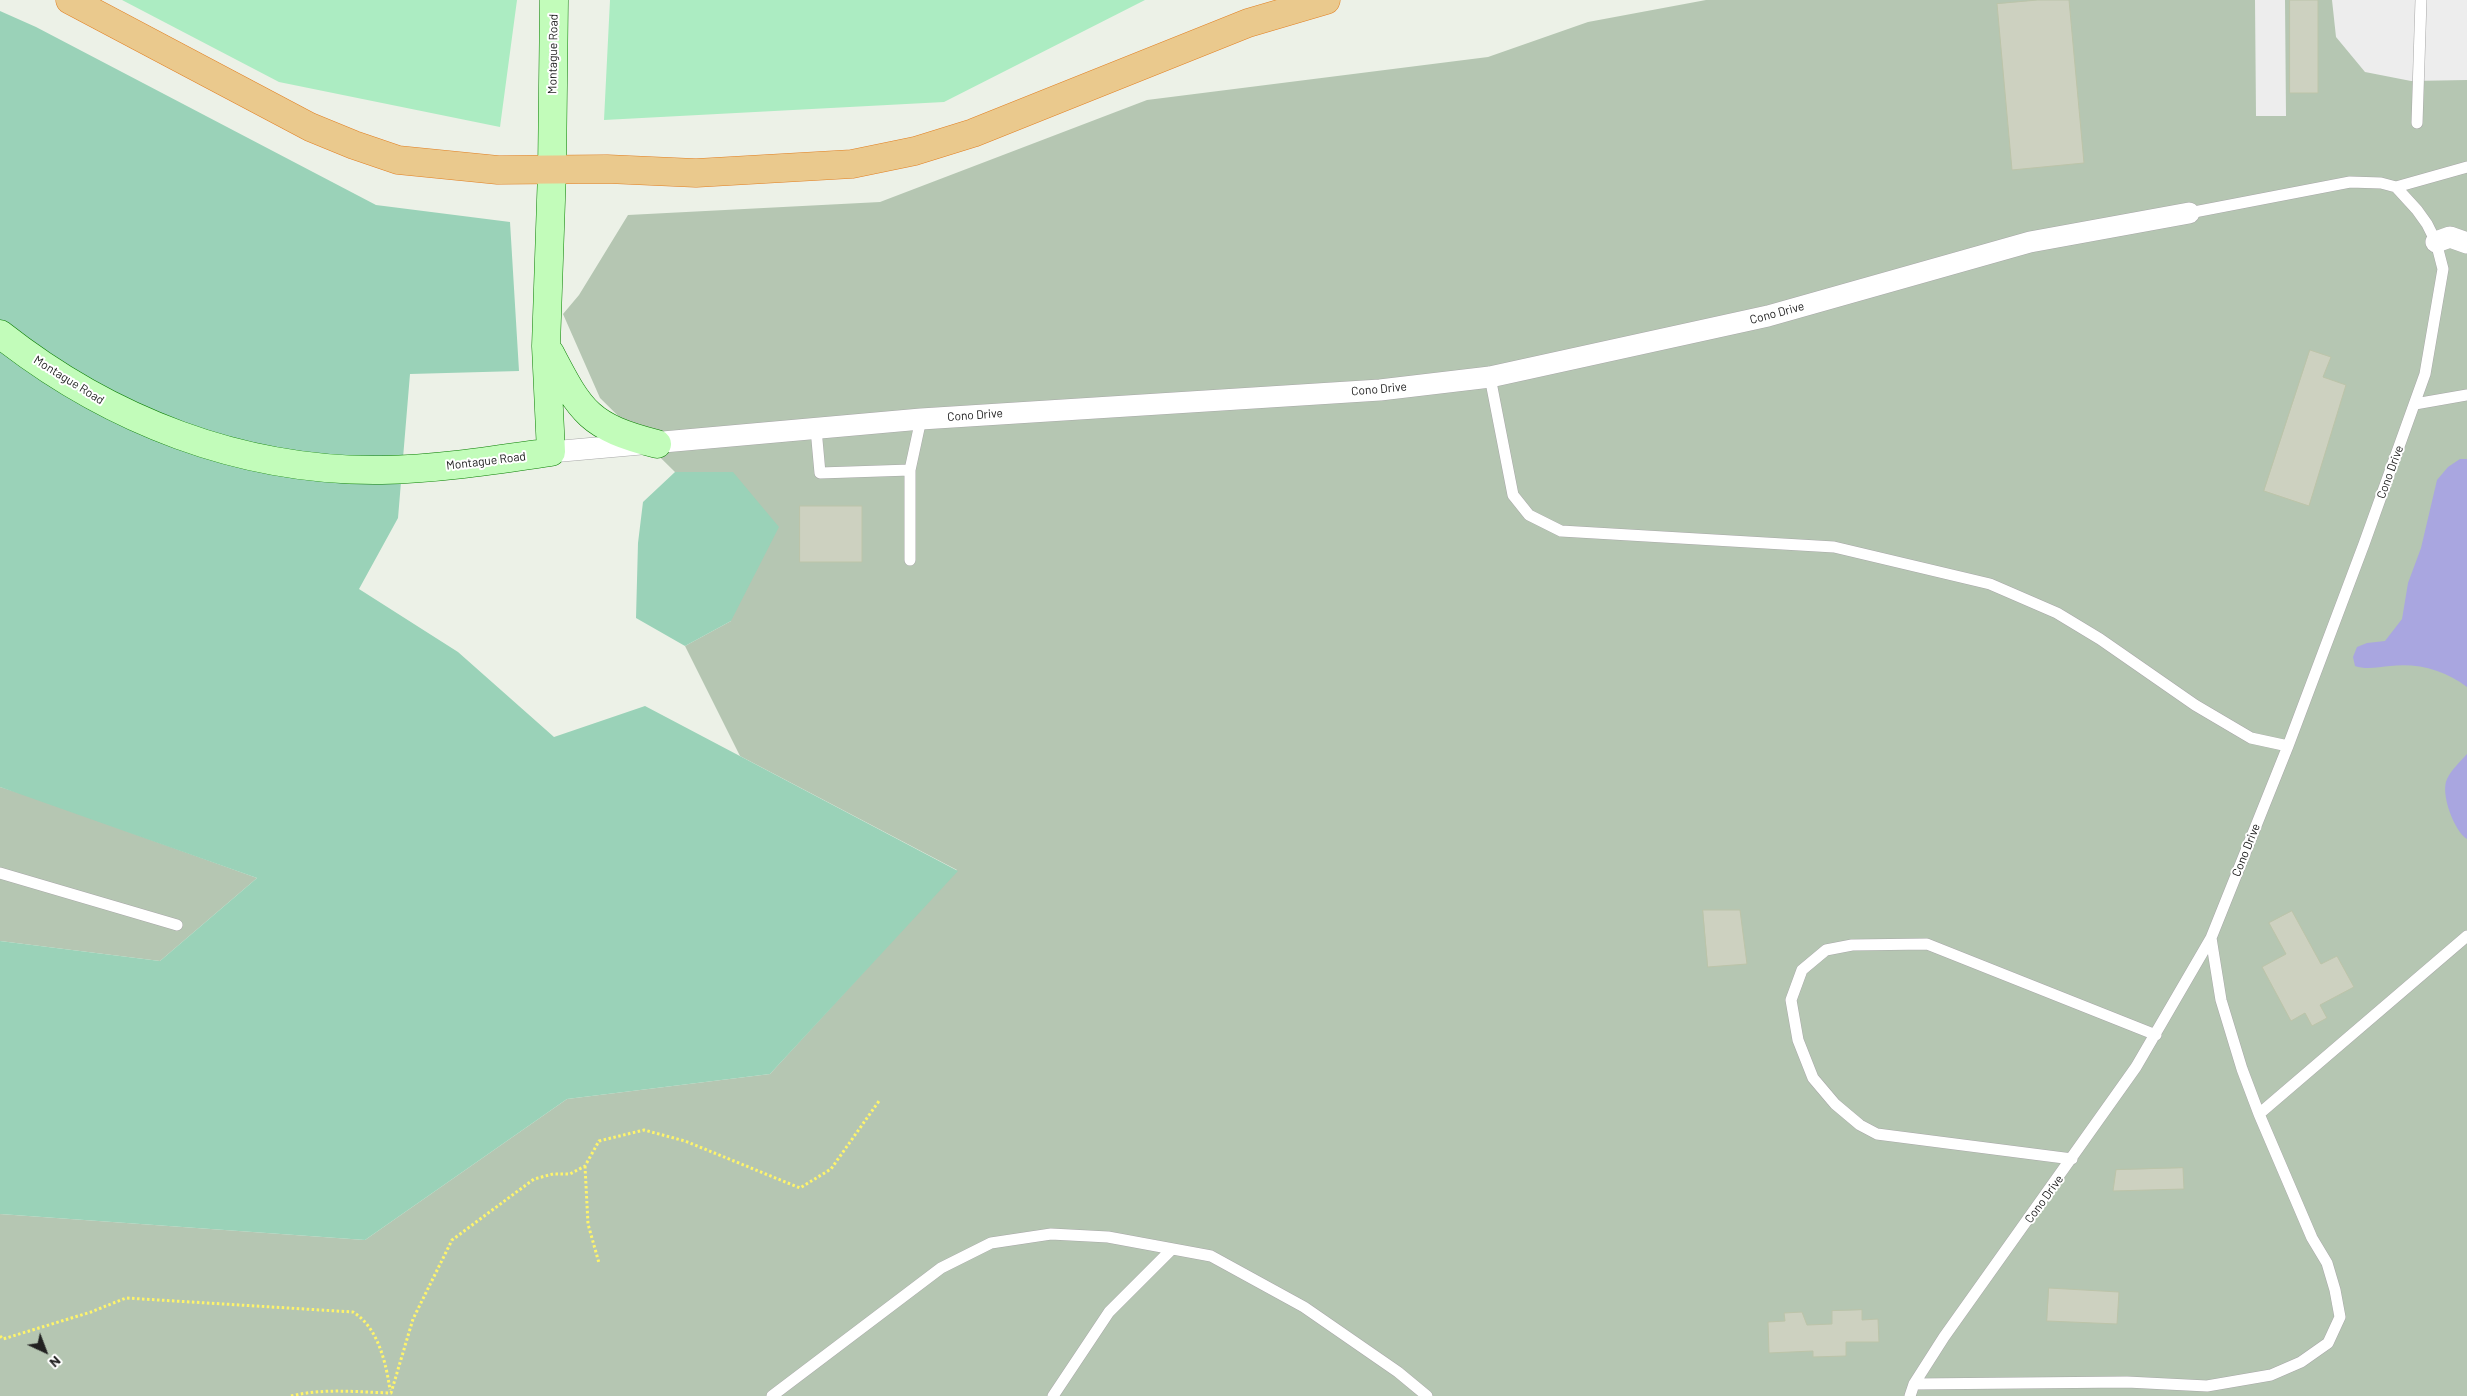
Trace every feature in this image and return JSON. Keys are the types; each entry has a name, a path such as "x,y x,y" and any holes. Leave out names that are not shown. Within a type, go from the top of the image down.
{"highway":[{"path":"70,0 268,106 354,145 398,160 498,170 607,169 696,174 852,164 915,151 972,133 1248,23 1326,0"}],"street":[{"name":"Montague Road","path":"0,334 90,396 146,424 197,442 250,457 333,469 382,470 448,466 552,452 546,346 552,171 554,0"},
{"name":"Cono Drive","path":"552,452 921,419 1380,390 1490,377 1768,316 2030,242 2189,213"},
{"path":"2436,242 2450,237 2467,243"},
{"path":"546,346 571,395 588,414 604,426 624,436 657,444"}],"lane":[{"path":"2417,123 2420,0"},
{"path":"2189,213 2350,182 2381,182 2396,187 2467,167"},
{"name":"Cono Drive","path":"1910,1396 1914,1384 1944,1338 2072,1159 2156,1035 2211,938 2288,746 2415,404 2424,374 2440,294 2442,269 2436,242 2417,210 2396,187"},
{"path":"1490,377 1513,495 1528,515 1560,531 1834,547 1990,584 2057,613 2100,639 2195,706 2251,738 2288,746"},
{"path":"2415,404 2467,395"},
{"path":"910,560 910,470 921,419"},
{"path":"816,429 820,473 910,470"},
{"path":"0,873 177,925"},
{"path":"2259,1114 2467,936"},
{"path":"1914,1384 2127,1382 2207,1386 2271,1375 2302,1362 2328,1343 2340,1317 2335,1290 2327,1263 2312,1238 2259,1114 2221,1000 2211,938"},
{"path":"2072,1159 1876,1134 1860,1125 1835,1104 1813,1078 1798,1040 1791,1000 1802,970 1826,950 1852,945 1927,944 2156,1035"},
{"path":"772,1396 941,1268 991,1243 1051,1234 1108,1237 1211,1256 1304,1307 1398,1372 1427,1396"},
{"path":"1053,1396 1109,1312 1172,1248"}],"path":[{"path":"391,1393 413,1319 452,1240 534,1179 553,1174 570,1174 585,1166 599,1142 644,1130 685,1141 800,1188 831,1169 878,1101"},
{"path":"585,1166 588,1224 599,1263"},
{"path":"0,1336 3,1339 91,1312 126,1298 354,1312 365,1320 378,1345 387,1371 391,1393"},
{"path":"291,1396 306,1392 340,1390 391,1393"}],"shaded area":[{"path":"1706,0 2443,0 2467,7 2467,1396 0,1396 0,1214 365,1240 567,1099 770,1074 957,870 740,756 685,646 731,621 733,472 675,472 600,398 563,314 579,295 628,215 880,202 1147,100 1488,57 1588,22"},
{"path":"2255,0 2285,0 2286,116 2256,116"},
{"path":"2332,0 2467,0 2467,80 2411,81 2365,72 2336,37"},
{"path":"2460,459 2467,459 2467,687 2440,672 2421,667 2401,665 2368,668 2355,666 2353,657 2357,647 2367,643 2385,641 2402,619 2408,583 2421,548 2437,480 2448,467"},
{"path":"2467,754 2467,839 2462,835 2453,820 2447,802 2445,785 2451,772"},
{"path":"0,787 257,878 160,961 0,941"}],"green space":[{"path":"122,0 517,0 500,127 279,82"},
{"path":"610,0 1145,0 944,102 604,120"},
{"path":"0,11 36,27 376,205 510,222 519,371 410,374 398,518 359,589 458,652 554,737 645,706 958,871 770,1074 567,1099 365,1240 0,1214 0,941 160,961 257,878 0,787"},
{"path":"675,472 733,472 779,527 731,621 685,646 636,618 638,543 643,502"}],"building":[{"path":"2038,0 2069,0 2084,163 2012,170 1997,4"},
{"path":"2290,0 2318,0 2318,93 2290,93"},
{"path":"2310,350 2331,357 2323,377 2346,385 2309,506 2264,491"},
{"path":"800,506 862,506 862,562 800,562"},
{"path":"1703,910 1740,910 1747,964 1708,967"},
{"path":"2292,911 2321,964 2337,956 2354,987 2320,1005 2327,1018 2312,1026 2305,1013 2291,1021 2262,967 2286,954 2269,923"},
{"path":"2183,1168 2184,1189 2113,1191 2116,1170"},
{"path":"2049,1288 2119,1292 2117,1324 2047,1321"},
{"path":"1862,1310 1862,1320 1878,1319 1879,1342 1846,1342 1846,1356 1813,1357 1813,1351 1769,1353 1768,1322 1785,1321 1784,1313 1802,1312 1807,1325 1832,1324 1832,1311"}]}
